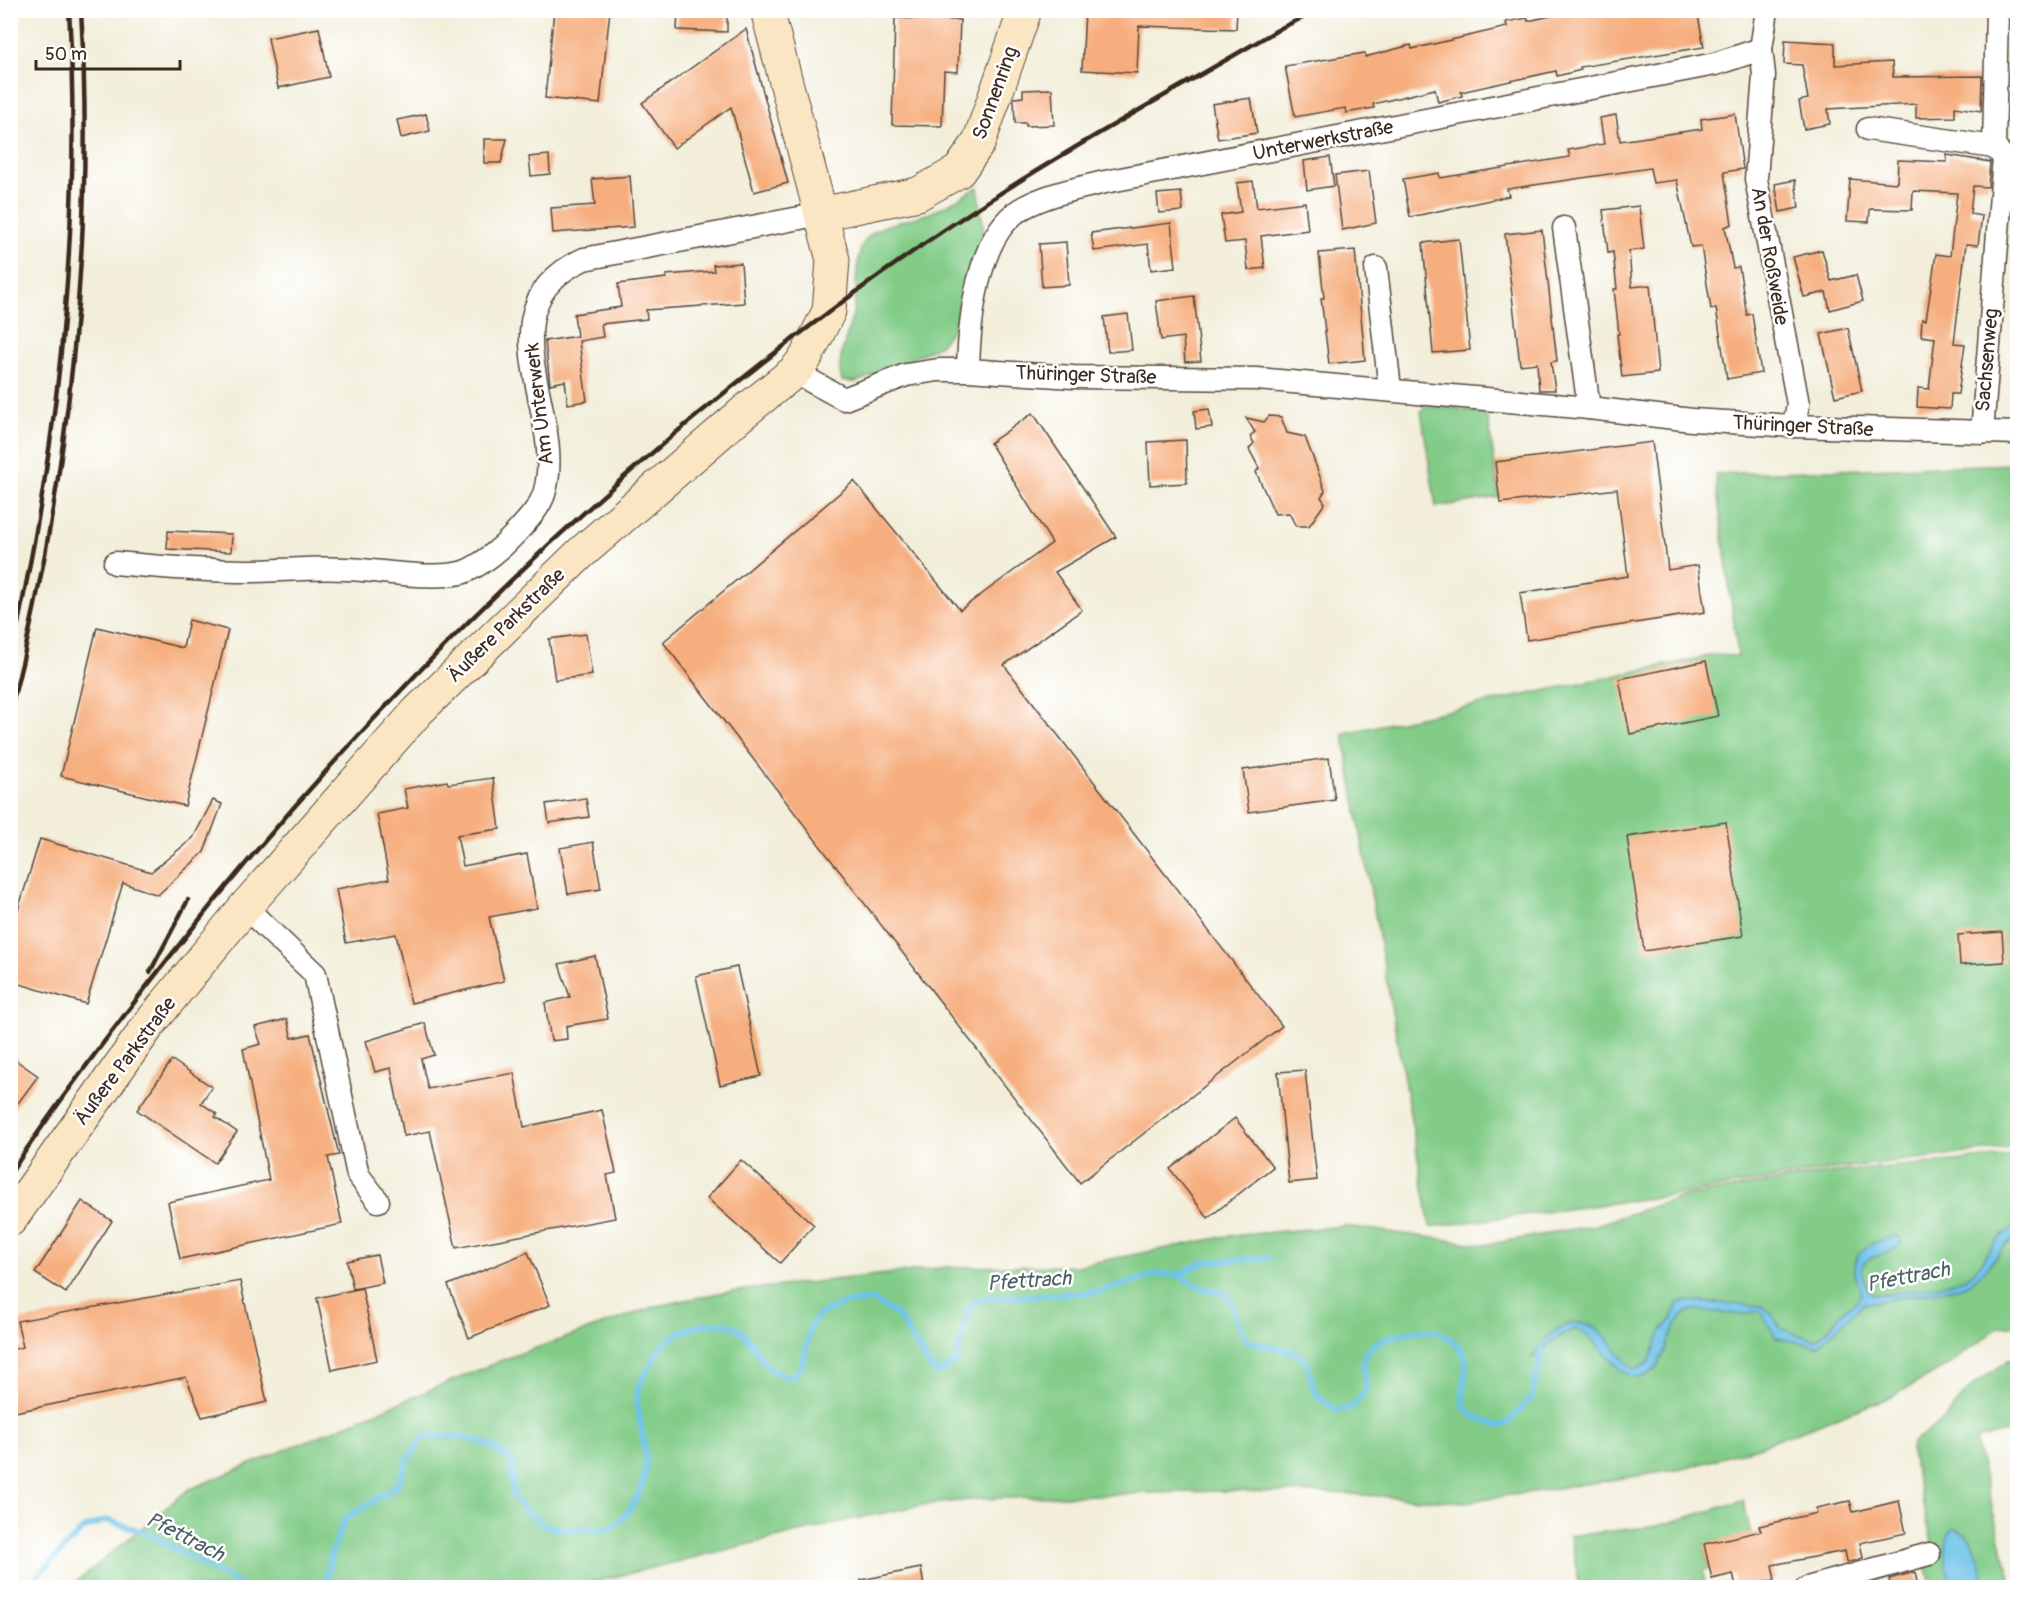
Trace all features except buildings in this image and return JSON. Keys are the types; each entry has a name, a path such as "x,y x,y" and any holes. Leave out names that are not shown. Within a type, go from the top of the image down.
{"street":[{"path":"767,10 833,260 830,311 819,337 794,372"},
{"name":"Sonnenring","path":"821,214 918,194 959,171 979,142 1025,10"},
{"path":"1761,49 1767,10"},
{"name":"Sachsenweg","path":"1982,433 2005,155 1997,10"},
{"name":"Unterwerkstraße","path":"968,370 970,326 983,265 993,240 1004,223 1019,210 1044,197 1105,182 1715,64 1761,49"},
{"name":"An der Roßweide","path":"1761,49 1764,75 1755,179 1798,404 1794,426"},
{"path":"1868,129 2005,155"},
{"name":"Am Unterwerk","path":"115,563 212,570 345,569 417,575 464,572 509,541 531,516 544,494 547,450 530,350 530,330 544,292 556,277 569,266 584,259 821,214"},
{"path":"1564,228 1589,408"},
{"path":"1376,267 1390,389"},
{"name":"Thüringer Straße","path":"794,372 844,399 906,375 938,370 968,370 1074,377 1257,379 1390,389 1692,420 1794,426 2018,433"},
{"name":"Äußere Parkstraße","path":"10,1220 151,1022 245,906 418,711 581,553 744,412 794,372"},
{"path":"245,906 315,974 358,1175 378,1202"},
{"path":"1820,1586 1929,1554"}],"green space":[{"path":"978,187 984,234 953,328 940,345 905,362 856,382 842,381 841,356 854,306 860,254 867,238 882,228 936,210"},
{"path":"1435,404 1477,412 1488,418 1499,497 1436,507 1421,411 1425,406"},
{"path":"2017,464 2017,1147 1831,1169 1682,1194 1430,1227 1343,733 1714,655 1738,656 1715,474"},
{"path":"2017,1155 2017,1325 1999,1327 1947,1366 1891,1397 1755,1448 1683,1469 1465,1502 1334,1493 1215,1491 979,1499 929,1504 849,1520 573,1587 69,1588 188,1490 505,1359 653,1307 719,1293 947,1267 1076,1266 1228,1236 1345,1226 1485,1245 1596,1225 1682,1197 1826,1173"},
{"path":"2011,1358 2017,1384 2017,1430 1975,1439 2012,1587 1931,1587 1926,1564 1936,1560 1910,1449 1912,1443 1946,1418 1964,1393"},
{"path":"1743,1501 1759,1568 1704,1544 1709,1569 1703,1570 1705,1581 1696,1582 1694,1587 1580,1587 1570,1536 1657,1526"}],"water":[{"path":"2017,1227 2017,1237 2009,1242 1985,1270 1970,1283 1961,1287 1863,1304 1818,1346 1776,1338 1762,1313 1757,1311 1744,1315 1693,1310 1677,1323 1660,1362 1645,1376 1636,1378 1628,1375 1585,1334 1576,1329 1555,1339 1546,1347 1540,1358 1532,1357 1556,1330 1576,1323 1586,1324 1597,1329 1608,1339 1624,1360 1636,1370 1649,1362 1661,1332 1672,1319 1678,1303 1686,1301 1762,1306 1774,1316 1781,1329 1815,1340 1860,1297 1861,1290 1855,1268 1856,1260 1865,1248 1872,1244 1895,1236 1900,1238 1901,1243 1894,1249 1870,1259 1864,1263 1862,1269 1863,1279 1870,1293 1888,1294 1920,1289 1969,1276 1996,1241 2009,1230"},
{"path":"1954,1528 1962,1532 1973,1544 1986,1587 1951,1587 1945,1548 1949,1534"}],"waterway":[{"name":"Pfettrach","path":"1179,1275 1204,1262 1269,1258"},
{"name":"Pfettrach","path":"324,1588 332,1552 345,1519 397,1486 407,1461 423,1437 448,1436 470,1439 501,1452 511,1460 514,1499 545,1525 572,1530 602,1529 615,1524 629,1510 643,1482 645,1472 646,1455 637,1400 639,1386 658,1353 669,1340 683,1331 704,1325 723,1324 736,1328 745,1335 768,1366 778,1373 794,1377 802,1364 811,1326 821,1313 845,1303 873,1300 898,1316 930,1367 939,1373 957,1361 969,1306 982,1299 1098,1292 1158,1274 1179,1275 1198,1287 1227,1294 1246,1340 1288,1350 1300,1356 1307,1364 1317,1395 1336,1410 1352,1408 1366,1390 1365,1358 1366,1353 1375,1344 1409,1332 1428,1331 1446,1336 1460,1349 1466,1359 1463,1399 1465,1408 1474,1416 1499,1426 1508,1423 1532,1397 1542,1351"},
{"name":"Pfettrach","path":"26,1588 83,1529 106,1520 147,1533 245,1588"}],"railway":[{"path":"10,660 41,500 62,337 69,256 72,174 69,10"},
{"path":"10,713 48,540 62,453 72,364 80,276 84,187 81,10"},
{"path":"10,1174 66,1093 164,964 250,858 339,756 433,658 530,563 630,472 734,385 842,302 953,224 1116,124 1281,28 1319,10"},
{"path":"150,972 188,900"}]}
